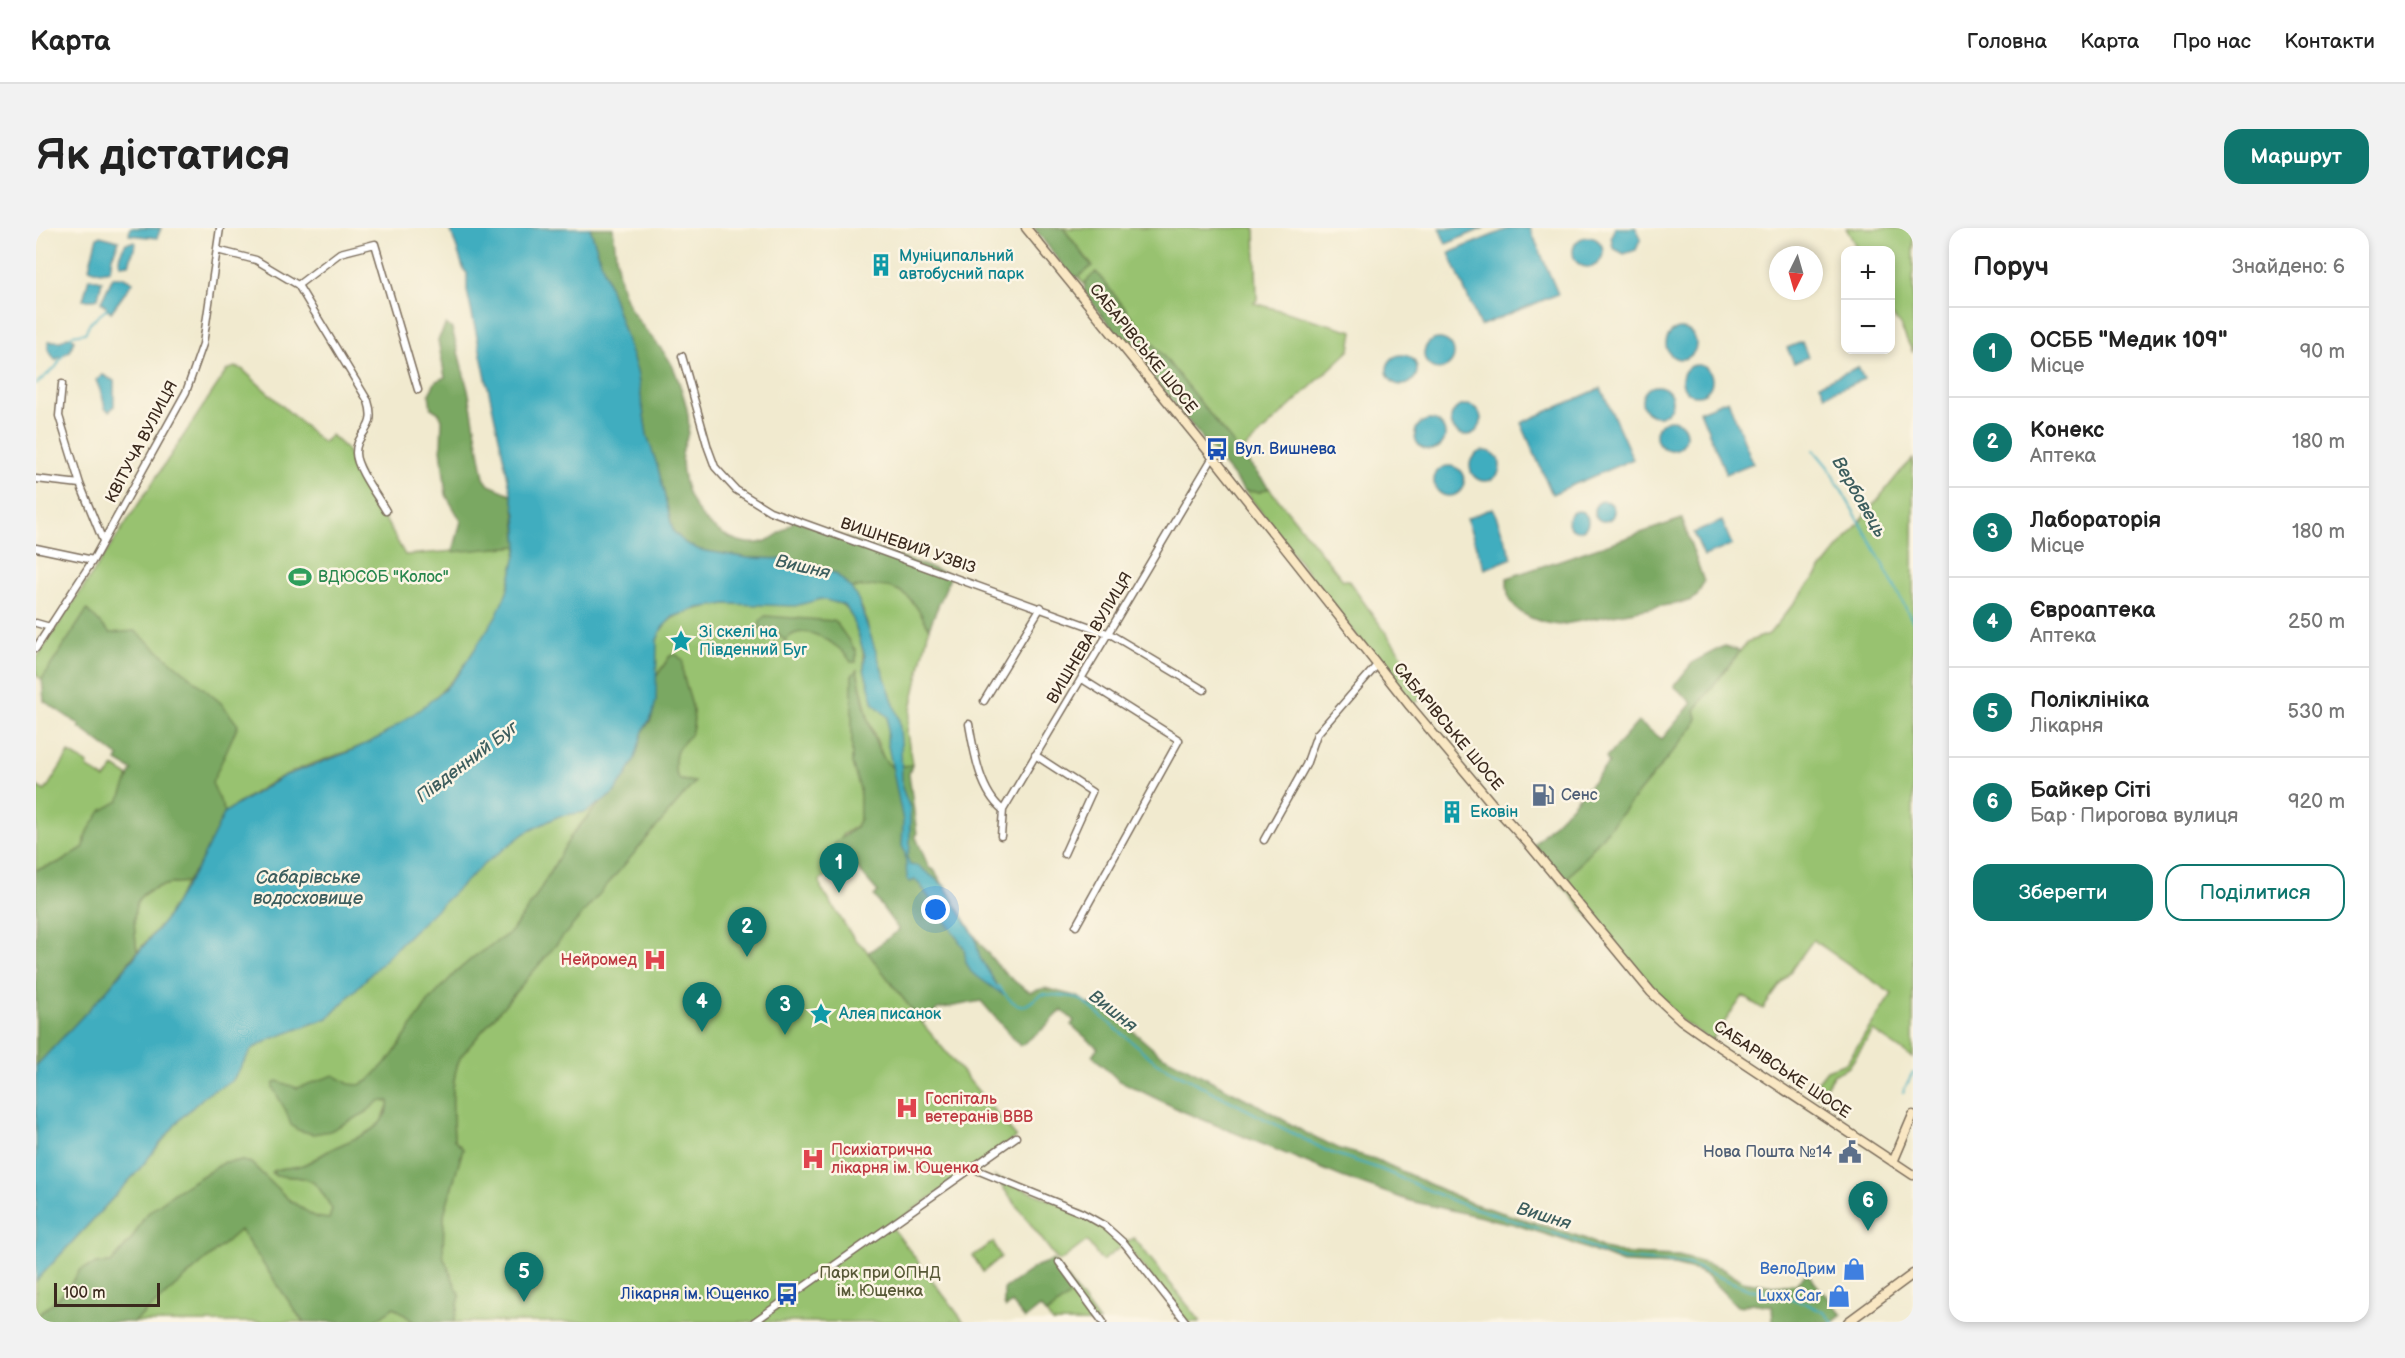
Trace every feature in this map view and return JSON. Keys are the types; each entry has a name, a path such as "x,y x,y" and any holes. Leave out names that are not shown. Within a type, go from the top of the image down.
{"street":[{"name":"КВІТУЧА ВУЛИЦЯ","path":"36,648 93,560 186,392 203,344 220,228"},
{"name":"САБАРІВСЬКЕ ШОСЕ","path":"1026,228 1213,457 1410,706 1661,1003 1711,1041 1913,1175"},
{"path":"298,285 340,253 375,244 418,390"},
{"path":"217,250 256,260 298,285 368,401 371,411 370,423 358,442 356,457 386,511"},
{"name":"ВИШНЕВИЙ УЗВІЗ","path":"682,356 711,458 726,482 746,498 778,514 1041,607 1110,634 1204,690"},
{"path":"62,384 59,416 80,484 103,541"},
{"name":"ВИШНЕВА ВУЛИЦЯ","path":"1001,836 1003,810 1110,634 1213,457"},
{"path":"36,479 80,484"},
{"path":"36,548 93,560"},
{"path":"984,700 1041,607"},
{"path":"36,623 50,627"},
{"path":"1264,840 1306,765 1317,734 1377,665"},
{"path":"1076,927 1179,740 1082,679"},
{"path":"969,724 974,751 983,778 994,804 1003,810"},
{"path":"1035,755 1092,792 1064,854"},
{"path":"1893,1162 1913,1115"},
{"path":"754,1322 1016,1137"},
{"path":"972,1168 1082,1213 1105,1226 1125,1244 1186,1322"},
{"path":"1059,1262 1103,1322"},
{"path":"1848,1322 1913,1274"}],"green space":[{"path":"590,228 613,228 619,277 624,295 633,313 666,356 676,374 689,425 682,454 684,481 693,504 700,514 719,531 741,542 766,541 795,520 951,575 929,628 914,604 899,591 880,586 851,588 836,574 812,564 789,559 748,558 700,550 685,543 673,531 658,468 647,435 637,371"},
{"path":"1034,228 1063,228 1092,266 1078,277 1071,276"},
{"path":"1063,228 1255,228 1257,300 1254,303 1353,331 1350,350 1240,453 1096,272 1084,285 1078,277 1092,265"},
{"path":"1846,228 1913,228 1913,353 1895,319 1895,246 1856,246"},
{"path":"1096,272 1269,488 1260,492 1245,491 1096,308 1084,291 1085,282"},
{"path":"446,324 452,329 469,394 484,478 489,485 513,495 518,546 453,552 461,521 446,495 441,448 442,419 439,413 431,408 429,394 436,381 445,377 438,340"},
{"name":"ВДЮСОБ \"Колос\"","path":"235,367 242,369 323,443 331,435 346,449 405,555 518,546 507,591 487,635 456,676 437,695 418,712 377,739 283,776 225,812 36,675 36,659 227,370"},
{"path":"1913,459 1913,1058 1873,1031 1849,1067 1833,1075 1820,1096 1815,1093 1815,1085 1827,1070 1846,1063 1892,994 1813,940 1763,1009 1743,996 1711,1041 1681,1020 1562,885 1694,726 1697,718 1695,710 1747,642 1769,634"},
{"path":"1269,488 1343,580 1348,580 1429,693 1410,706 1245,491 1260,492"},
{"path":"1682,519 1704,582 1697,596 1689,601 1559,625 1523,614 1517,610 1509,598 1507,578"},
{"name":"Парк при ОПНД ім. Ющенка","path":"875,585 902,592 914,604 929,628 907,732 912,765 892,767 895,787 869,721 857,670 852,675 852,763 860,789 860,818 856,826 842,835 837,859 844,862 820,881 821,888 854,939 864,947 922,1023 1016,1137 891,1226 964,1322 454,1322 460,1296 443,1256 444,1214 463,1149 454,1140 453,1108 453,1086 461,1056 694,782 680,780 675,770 676,755 680,746 692,732 694,718 684,677 683,661 670,656 654,680 655,652 660,632 675,617 692,610 737,603 821,599 836,602 849,611 862,645 864,669 880,668 863,610 851,588"},
{"path":"87,610 110,633 135,631 221,703 238,725 212,783 225,812 200,863 187,882 154,888 138,900 134,921 137,952 108,989 36,1066 36,870 61,862 84,847 86,834 101,811 119,801 132,770 117,761 119,757 79,727 80,725 44,701 42,679"},
{"path":"765,616 835,621 856,651 856,662 851,662 838,648 820,636 801,632 785,641 778,633 760,629 760,621"},
{"path":"1724,646 1740,651 1695,710 1697,718 1694,726 1562,885 1531,847 1609,763 1606,758 1638,722 1662,739 1692,703 1674,686 1693,662"},
{"path":"673,655 677,655 683,661 684,677 694,718 692,732 680,746 676,755 676,772 680,780 695,782 461,1056 457,1066 453,1097 454,1140 463,1149 444,1214 443,1256 460,1296 454,1322 414,1322 394,1307 373,1322 303,1322 240,1230 134,1322 36,1322 36,1317 65,1292 80,1270 96,1264 111,1263 131,1240 145,1216 177,1191 225,1162 251,1163 288,1199 315,1217 329,1219 332,1209 316,1185 298,1177 276,1176 272,1172 307,1163 368,1132 382,1120 389,1101 379,1101 365,1113 330,1131 313,1134 298,1130 291,1125 273,1088 274,1082 297,1088 334,1075 349,1084 359,1085 368,1081 392,1056 428,1002 456,972 511,932 534,900 571,836 596,807 613,794 626,776 635,758 643,731 651,720 656,700 654,680"},
{"path":"857,670 873,737 879,750 892,767 912,765 909,774 917,834 915,835 929,868 934,870 964,920 988,953 1015,981 1030,992 1045,988 1078,997 1088,1004 1105,1007 1158,1053 1258,1105 1304,1132 1340,1149 1375,1159 1471,1203 1584,1238 1605,1249 1627,1254 1679,1256 1719,1267 1743,1281 1773,1286 1796,1284 1807,1273 1842,1315 1833,1322 1773,1322 1772,1306 1751,1303 1742,1307 1737,1306 1707,1276 1698,1271 1674,1265 1623,1263 1567,1241 1513,1224 1410,1201 1342,1177 1182,1111 1118,1080 1092,1055 1098,1048 1071,1025 1074,1021 1062,1010 1043,1029 1020,1046 981,1001 938,1009 922,1023 868,953 899,930 874,896 878,892 858,869 837,859 833,854 835,843 856,827 860,818 860,789 852,763 852,675"},
{"path":"69,753 88,764 87,767 105,779 114,767 128,776 129,781 117,804 86,834 84,847 61,862 36,870 36,786 45,791"},
{"path":"584,803 596,807 575,831 534,900 511,932 456,972 424,1008 395,1052 383,1100 389,1103 380,1124 360,1137 302,1166 275,1170 273,1174 276,1176 298,1177 316,1185 332,1209 329,1220 315,1217 288,1199 251,1163 225,1162 177,1191 153,1209 145,1216 131,1240 111,1263 96,1264 80,1270 65,1292 36,1317 36,1281 137,1172 180,1119 207,1094 232,1081 252,1049 271,1039 469,853"},
{"path":"187,882 165,920 137,952 134,925 135,903 152,890"},
{"path":"995,1177 1082,1213 1125,1243 1134,1238 1201,1322 1186,1322 1125,1244 1102,1261 1087,1241 1059,1262"},
{"path":"240,1230 303,1322 134,1322"},
{"path":"993,1242 1001,1257 983,1272 973,1256"},
{"path":"1053,1260 1076,1291 1046,1314 1040,1307 1025,1319 1012,1303 1006,1308 1004,1289 1037,1266"},
{"path":"1076,1291 1099,1322 1052,1322 1046,1314"},
{"path":"394,1307 414,1322 373,1322"}],"water":[{"path":"130,228 161,228 157,238 129,235"},
{"name":"Сабарівське водосховище","path":"450,228 590,228 637,371 647,435 658,468 673,531 685,543 700,550 748,558 789,559 812,564 836,574 851,588 858,599 899,719 902,788 910,808 910,848 907,857 910,865 918,866 945,886 975,937 980,958 1003,995 971,972 966,962 964,948 921,886 915,880 910,882 907,879 905,852 902,846 903,821 887,741 888,717 874,704 864,669 865,656 853,619 846,607 821,599 795,606 726,604 698,608 673,617 662,628 657,640 656,700 653,714 643,731 635,758 626,776 613,794 586,812 559,816 525,833 483,865 402,942 328,1018 271,1039 252,1049 232,1081 207,1094 180,1119 137,1172 36,1281 36,1066 108,989 165,920 200,863 225,812 284,776 346,753 380,737 419,710 444,690 460,672 496,616 507,592 518,547 516,515 467,291 467,273"},
{"path":"1439,228 1484,228 1446,244"},
{"path":"1510,228 1530,228 1558,294 1480,326 1449,253"},
{"path":"1615,228 1636,228 1641,238 1636,250 1624,254 1613,248 1611,236"},
{"path":"97,237 119,241 112,257 110,270 100,272 89,268"},
{"path":"1588,237 1599,241 1603,252 1599,263 1588,267 1577,263 1573,252 1577,241"},
{"path":"126,243 136,243 129,264 120,265 120,256"},
{"path":"113,277 124,277 133,282 111,312 101,302"},
{"path":"89,278 102,281 98,298 83,300"},
{"path":"1681,329 1692,333 1696,344 1692,355 1681,359 1670,355 1666,344 1670,333"},
{"path":"67,337 74,340 70,351 55,360 48,349 48,341 61,341"},
{"path":"1439,339 1450,343 1454,354 1450,365 1439,369 1428,365 1424,354 1428,343"},
{"path":"1802,342 1808,357 1794,363 1787,348"},
{"path":"1402,355 1413,359 1417,370 1413,381 1402,385 1391,381 1387,370 1391,359"},
{"path":"1697,365 1708,369 1712,380 1708,391 1697,395 1686,391 1682,380 1686,369"},
{"path":"1858,367 1864,379 1825,395 1820,384"},
{"path":"103,375 114,381 114,407 109,411 105,408 96,380"},
{"path":"1657,386 1668,390 1672,401 1668,412 1657,416 1646,412 1642,401 1646,390"},
{"path":"1601,388 1633,459 1552,494 1521,423"},
{"path":"1728,400 1753,463 1726,474 1700,411"},
{"path":"1466,405 1477,409 1481,420 1477,431 1466,435 1455,431 1451,420 1455,409"},
{"path":"1430,420 1441,424 1445,435 1441,446 1430,450 1419,446 1415,435 1419,424"},
{"path":"1671,420 1682,424 1686,435 1682,446 1671,450 1660,446 1656,435 1660,424"},
{"path":"1485,451 1496,455 1500,466 1496,477 1485,481 1474,477 1470,466 1474,455"},
{"path":"1449,466 1460,470 1464,481 1460,492 1449,496 1438,492 1434,481 1438,470"},
{"path":"1604,501 1611,504 1614,511 1611,518 1604,521 1597,518 1594,511 1597,504"},
{"path":"1493,508 1512,558 1485,569 1466,519"},
{"path":"1578,511 1585,514 1588,521 1585,528 1578,531 1571,528 1568,521 1571,514"},
{"path":"1722,521 1732,545 1704,556 1694,533"}],"waterway":[{"path":"70,339 72,335 85,333 90,323 107,309"},
{"path":"36,384 56,367 65,351"},
{"name":"Вербовець","path":"1814,450 1828,467 1913,622"},
{"name":"Вишня","path":"998,986 1010,1000 1022,1005 1026,1005 1043,994 1074,997 1083,1001 1157,1063 1329,1152 1380,1169 1458,1203 1575,1240 1603,1253 1624,1259 1688,1264 1748,1289 1781,1295 1805,1303 1825,1313 1833,1322"},
{"name":"Вербовець","path":"1903,1092 1913,1072"}],"place":[{"name":"Муніципальний автобусний парк","path":"881,265"},
{"name":"Вул. Вишнева","path":"1217,449"},
{"name":"ВДЮСОБ \"Колос\"","path":"300,577"},
{"name":"Зі скелі на Південний Буг","path":"681,641"},
{"name":"Сенс","path":"1543,795"},
{"name":"Ековін","path":"1452,812"},
{"name":"ОСББ \"Медик 109\"","path":"839,893"},
{"name":"Конекс","path":"747,957"},
{"name":"Нейромед","path":"655,960"},
{"name":"Алея писанок","path":"821,1014"},
{"name":"Євроаптека","path":"702,1032"},
{"name":"Лабораторія","path":"785,1035"},
{"name":"Госпіталь ветеранів ВВВ","path":"907,1108"},
{"name":"Нова Пошта №14","path":"1850,1152"},
{"name":"Психіатрична лікарня ім. Ющенка","path":"813,1159"},
{"name":"Байкер Сіті","path":"1868,1231"},
{"name":"ВелоДрим","path":"1854,1269"},
{"name":"Лікарня ім. Ющенко","path":"787,1294"},
{"name":"Luxx Car","path":"1839,1296"},
{"name":"Поліклініка","path":"524,1302"}],"water label":[{"name":"Південний Буг","path":"467,762"}]}
